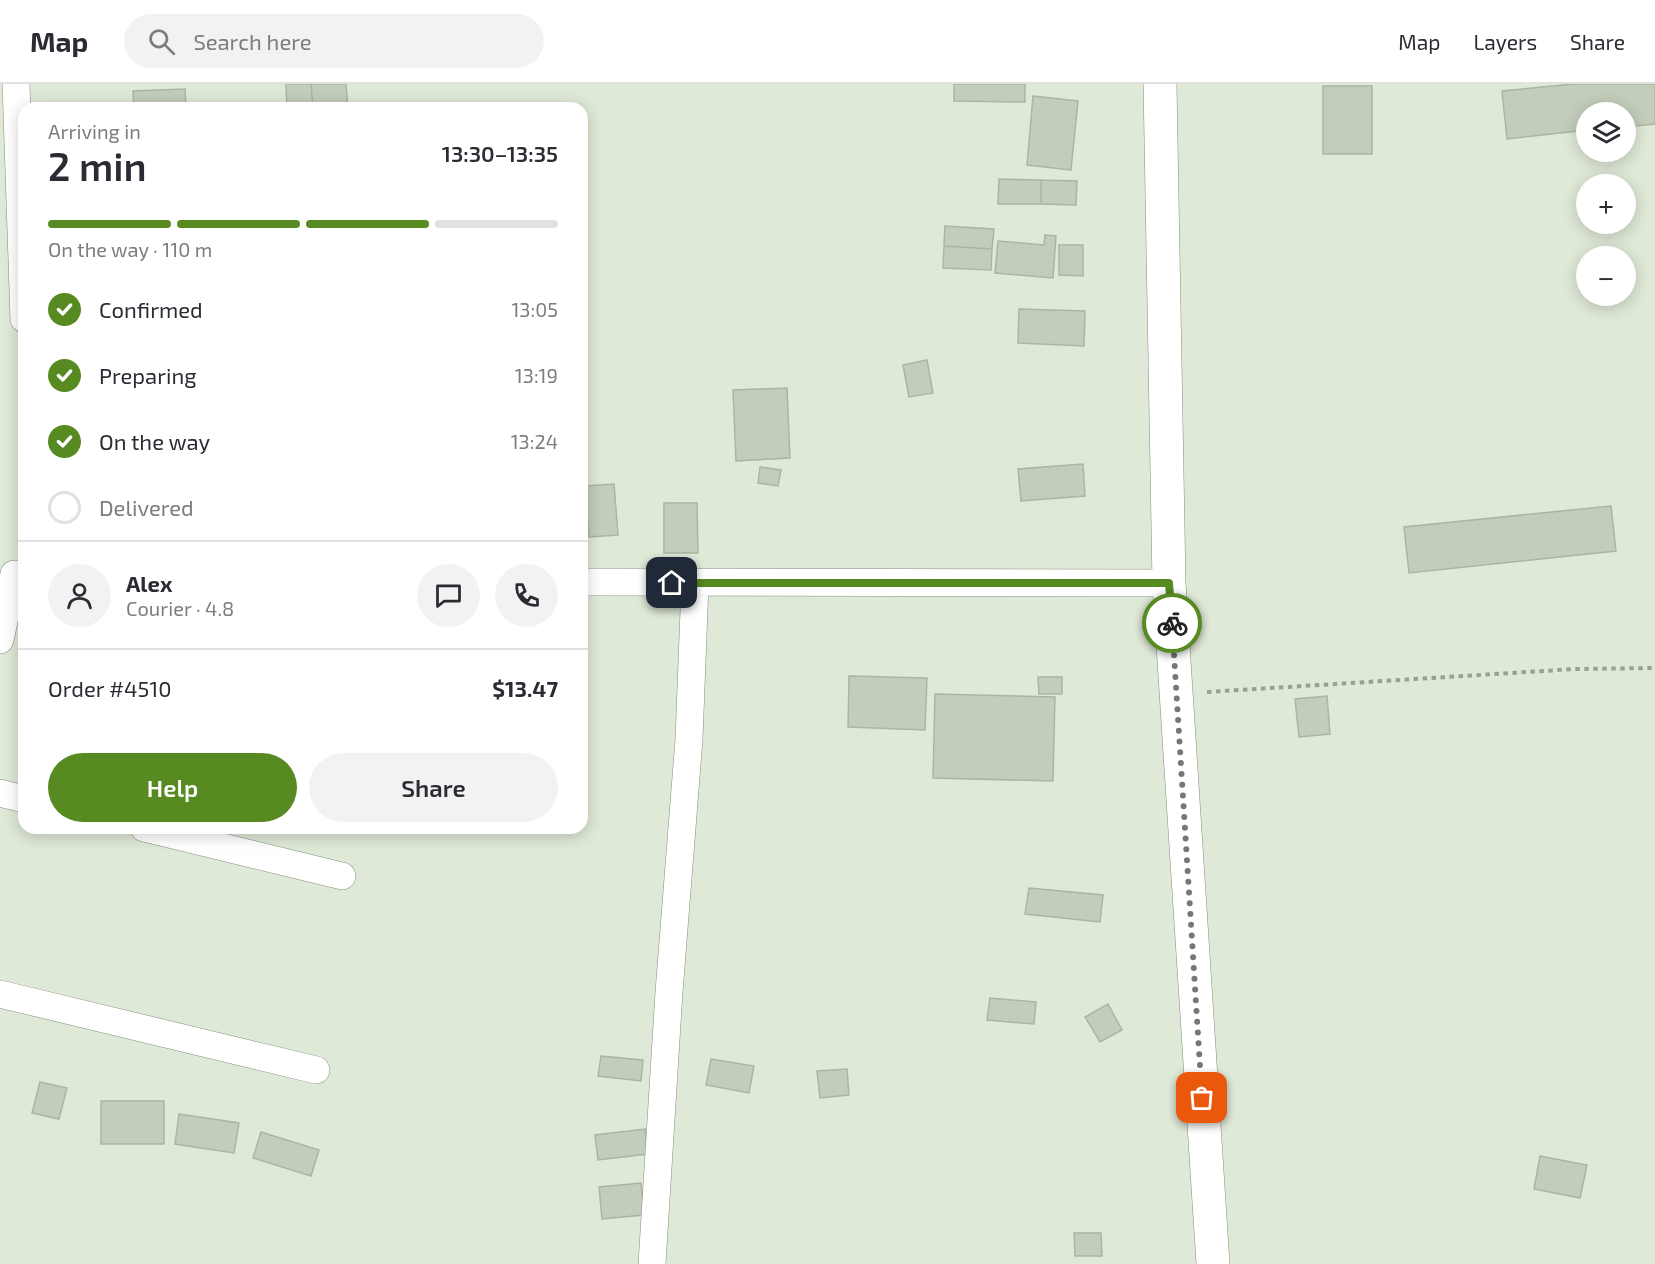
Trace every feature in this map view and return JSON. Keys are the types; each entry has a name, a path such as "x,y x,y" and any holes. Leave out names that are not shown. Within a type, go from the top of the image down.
{"highway":[{"path":"1160,84 1169,583 1213,1264"}],"street":[{"path":"16,84 18,143"},
{"path":"0,640 13,573"},
{"path":"588,582 1169,583"},
{"path":"652,1264 669,992 689,739 695,584"},
{"path":"0,793 18,798"},
{"path":"169,834 342,876"},
{"path":"0,994 316,1070"}],"path":[{"path":"1176,694 1575,669 1655,668"}],"building":[{"path":"286,84 311,84 312,102 287,102"},
{"path":"311,84 346,84 348,102 312,102"},
{"path":"954,84 1025,84 1025,102 954,101"},
{"path":"1573,84 1655,84 1655,124 1636,126 1636,102 1576,102 1576,131 1507,139 1502,91"},
{"path":"1323,86 1372,86 1372,154 1323,154"},
{"path":"185,89 186,102 134,102 133,91"},
{"path":"1033,96 1078,101 1071,170 1027,165"},
{"path":"999,179 1041,180 1041,204 998,204"},
{"path":"1041,180 1077,181 1076,205 1041,204"},
{"path":"945,226 994,229 992,249 944,246"},
{"path":"1045,235 1056,236 1053,278 995,273 998,241 1044,245"},
{"path":"1059,245 1083,245 1083,276 1059,275"},
{"path":"944,246 992,249 991,270 943,268"},
{"path":"1019,309 1085,311 1084,346 1018,343"},
{"path":"927,360 933,393 909,397 903,365"},
{"path":"787,388 790,458 736,461 733,390"},
{"path":"1083,464 1085,496 1021,501 1018,469"},
{"path":"760,467 781,470 778,486 758,483"},
{"path":"614,484 618,535 589,537 588,486"},
{"path":"664,503 697,503 698,553 664,553"},
{"path":"1611,506 1616,551 1409,573 1404,527"},
{"path":"849,676 927,678 925,730 848,727"},
{"path":"1038,677 1062,677 1062,694 1039,694"},
{"path":"935,694 1055,697 1053,781 933,778"},
{"path":"1327,696 1330,734 1299,737 1295,699"},
{"path":"1029,888 1103,895 1100,922 1025,914"},
{"path":"990,998 1036,1002 1034,1024 987,1020"},
{"path":"1108,1004 1122,1030 1100,1042 1085,1017"},
{"path":"601,1056 643,1060 641,1081 598,1076"},
{"path":"711,1059 754,1066 749,1093 706,1085"},
{"path":"847,1069 849,1095 820,1098 817,1071"},
{"path":"40,1082 67,1088 59,1119 32,1113"},
{"path":"101,1101 164,1101 164,1144 101,1144"},
{"path":"179,1114 239,1123 234,1153 175,1144"},
{"path":"645,1129 648,1154 598,1160 595,1135"},
{"path":"261,1132 319,1150 311,1176 253,1158"},
{"path":"1540,1156 1587,1165 1580,1198 1534,1189"},
{"path":"641,1183 644,1215 602,1219 599,1187"},
{"path":"1074,1233 1101,1233 1102,1256 1075,1256"}],"way so far":[{"path":"1172,623 1202,1098"}],"route":[{"path":"672,583 1169,583 1172,623"}]}
